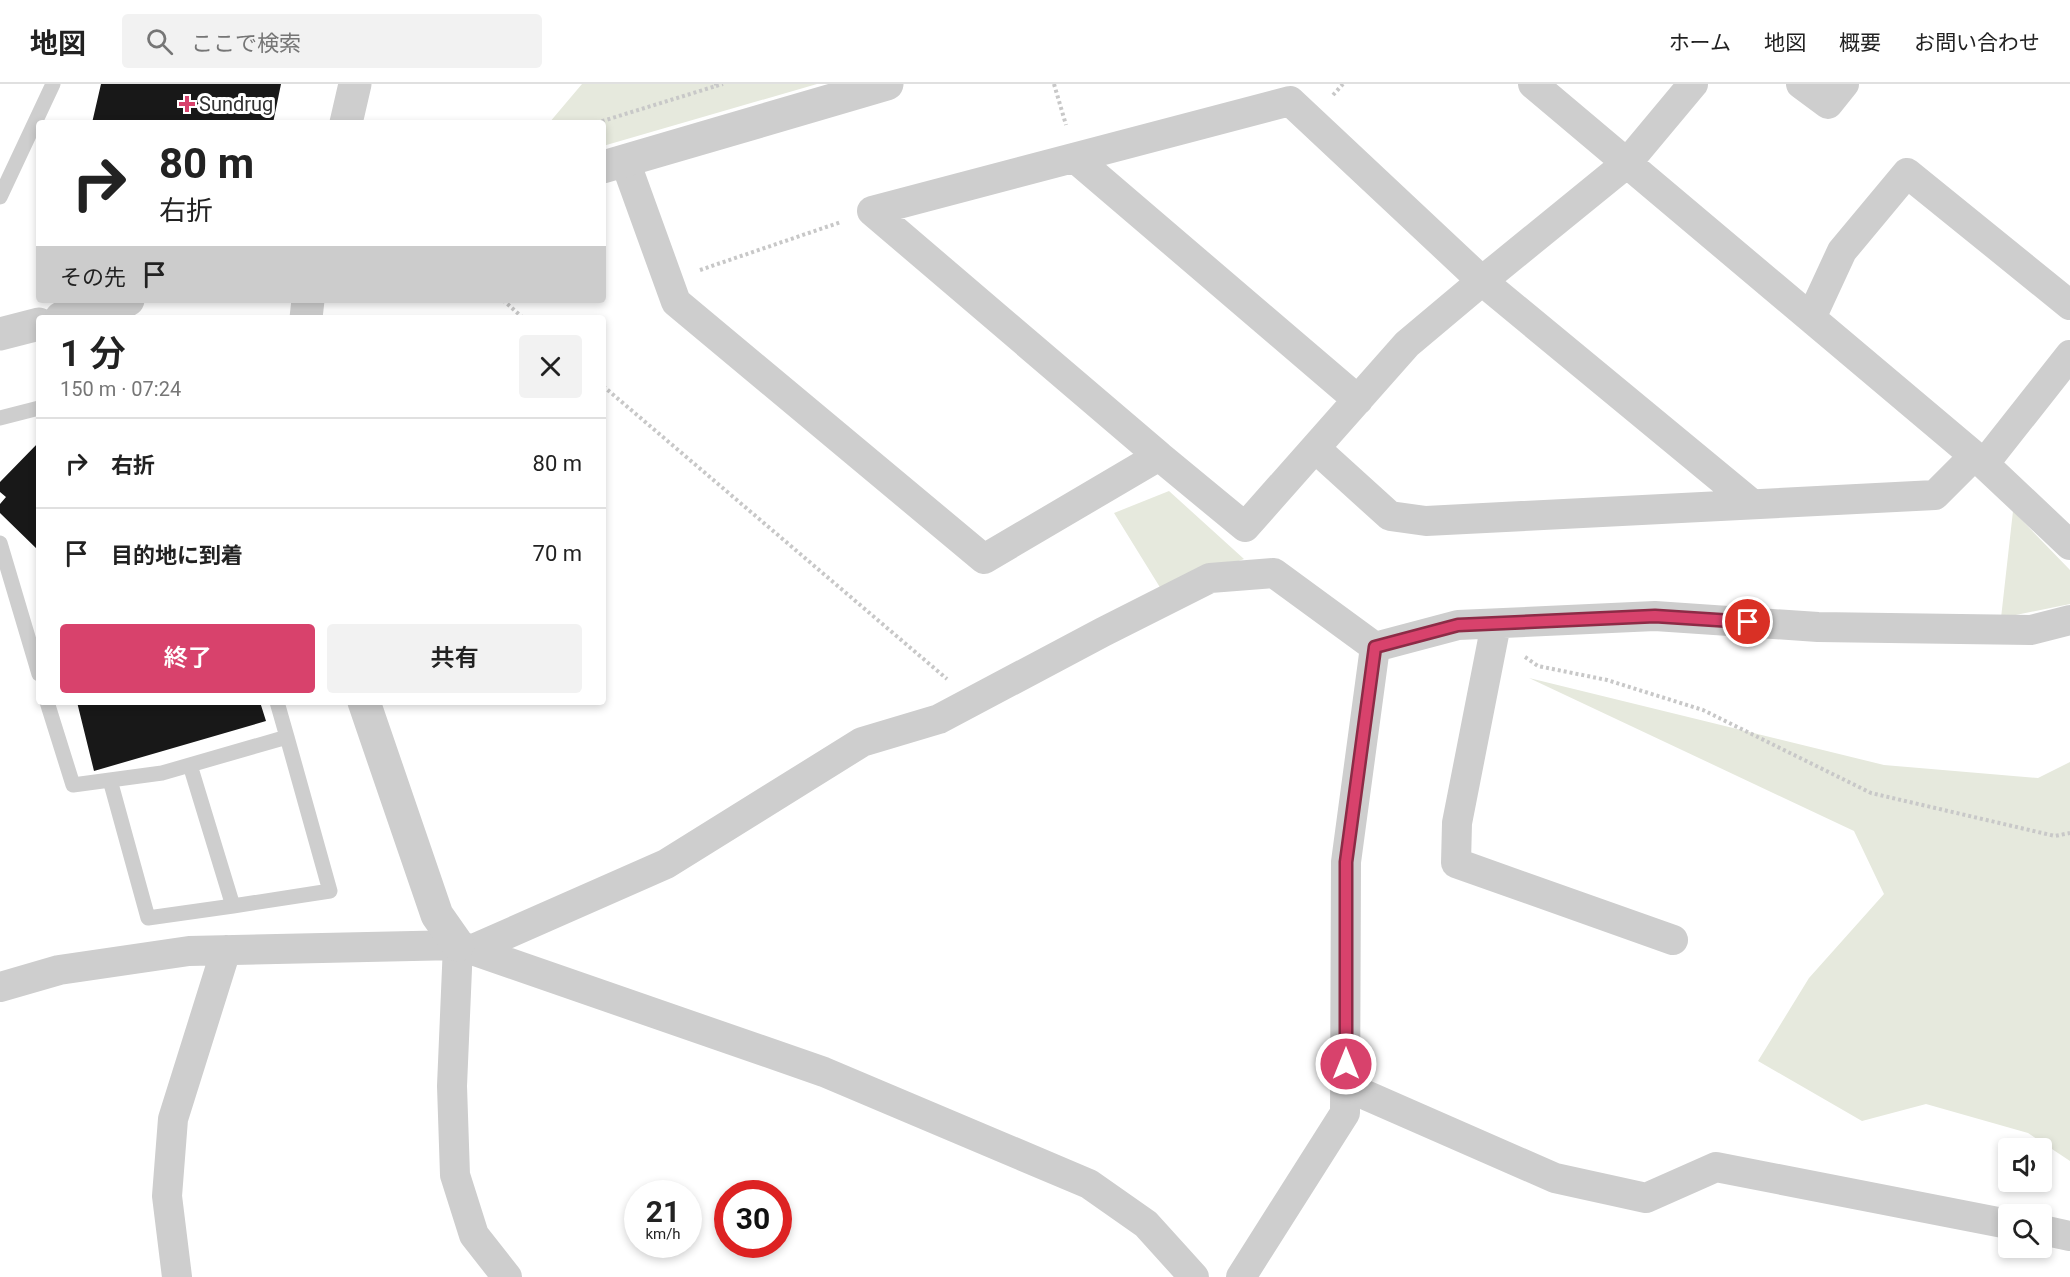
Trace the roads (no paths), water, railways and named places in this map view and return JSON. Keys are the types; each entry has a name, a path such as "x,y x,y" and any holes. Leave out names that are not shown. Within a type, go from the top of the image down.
{"street":[{"path":"347,120 355,84"},
{"path":"887,84 614,164 676,302 984,559 1159,456"},
{"path":"1533,84 1979,460 2070,545"},
{"path":"1694,84 1627,164 1482,281 1407,344 1245,527 872,211 1290,101 1482,281 1752,504"},
{"path":"1802,84 1828,104 1844,84"},
{"path":"1075,158 1358,400"},
{"path":"1811,318 1842,251 1907,173 2070,305"},
{"path":"72,315 117,303"},
{"path":"0,334 36,325"},
{"path":"1315,448 1390,516 1426,520 1935,495 1979,460 2070,355"},
{"path":"465,948 666,864 862,742 939,719 1210,578 1274,573 1375,647"},
{"path":"1375,647 1458,625 1495,630 1655,616 1818,627 2031,630 2070,620"},
{"path":"1495,630 1457,824 1456,863 1673,940"},
{"path":"1241,1277 1345,1113 1346,862 1375,647"},
{"path":"365,705 437,915 465,948 452,1086 455,1175 474,1235 507,1277"},
{"path":"0,987 59,970 189,951 465,948 824,1072 1089,1184 1146,1224 1194,1277"},
{"path":"177,1277 167,1196 173,1119 226,950"},
{"path":"1346,1086 1555,1178 1646,1198 1716,1167 1998,1222"},
{"path":"2052,1232 2070,1236"}],"lane":[{"path":"36,120 53,84"},
{"path":"0,197 36,120"},
{"path":"0,418 36,409"},
{"path":"0,543 36,664"},
{"path":"48,705 73,785 162,773 287,737"},
{"path":"110,780 148,918 330,891 278,705"},
{"path":"190,765 233,906"}],"place":[{"name":"Sundrug","path":"187,104"}]}
